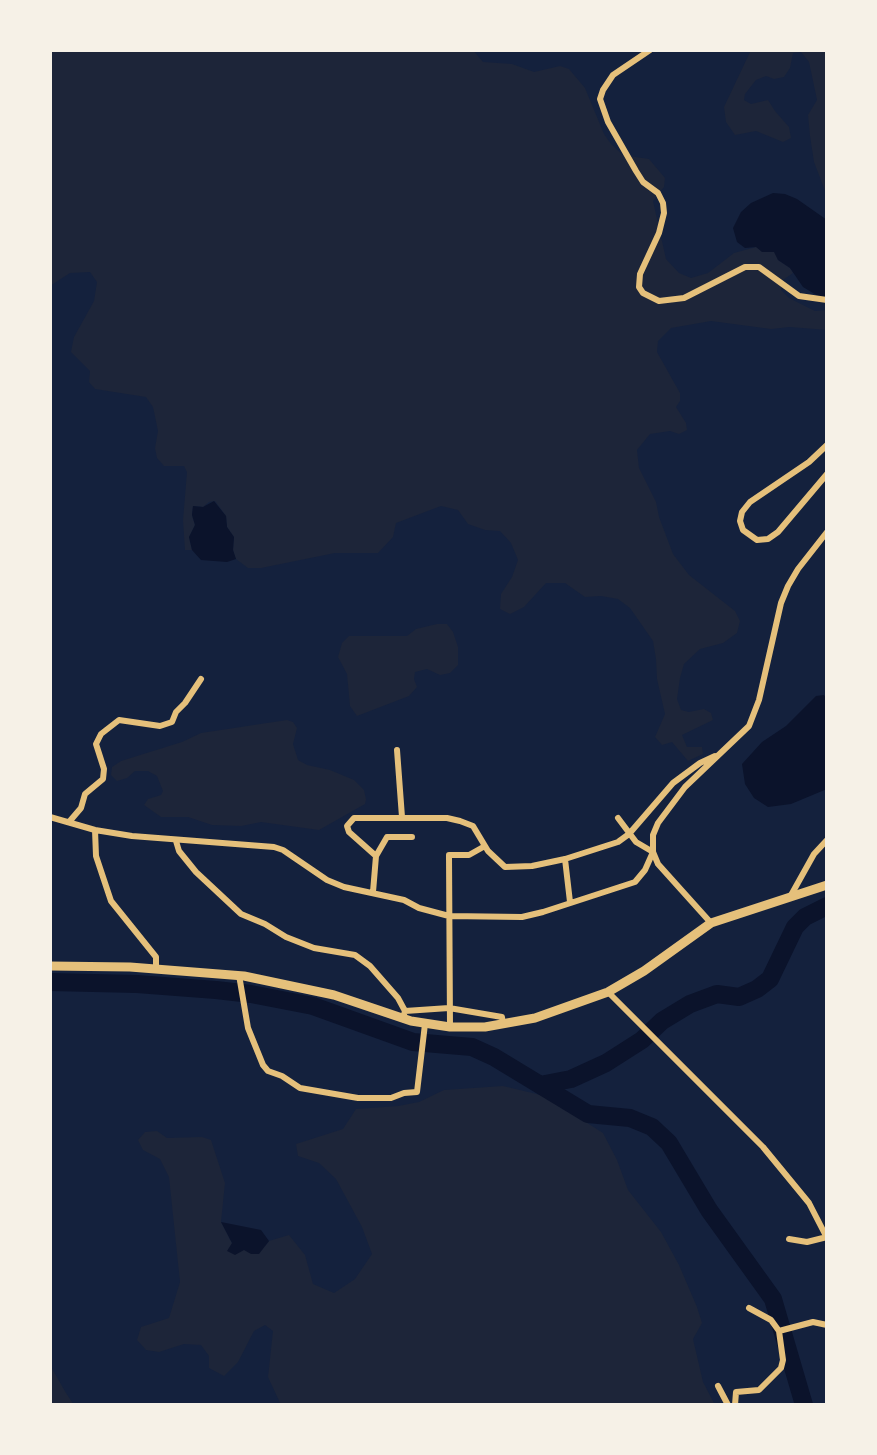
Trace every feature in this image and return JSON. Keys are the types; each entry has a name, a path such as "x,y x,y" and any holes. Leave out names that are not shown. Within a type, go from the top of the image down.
{"main road":[{"path":"50,966 156,968 239,979 334,995 404,1015 424,1027 503,1025 535,1018 608,992 644,971 711,923 827,885"}],"street":[{"path":"650,50 613,75 600,99 608,122 636,171 643,182 658,193 663,203 659,233 640,274 639,287 643,293 659,301 684,298 745,267 759,267 799,296 827,300"},
{"path":"827,445 809,462 750,502 742,512 740,521 743,530 757,540 768,539 778,532 827,474"},
{"path":"711,923 658,864 653,852 653,835 658,823 683,791 715,756 749,726 759,700 781,603 798,569 827,532"},
{"path":"69,822 81,808 85,794 103,779 104,769 96,744 101,734 119,720 160,726 172,722 201,679"},
{"path":"397,750 402,817"},
{"path":"376,856 354,838 347,826 349,821 360,817 447,818 473,826 485,846 505,867 532,866 565,859 618,842 629,834 673,783 715,756"},
{"path":"673,783 683,791"},
{"path":"50,817 95,830 176,841 274,847 344,887 404,900 419,908 449,916 522,917 635,882 645,870 653,852"},
{"path":"618,818 629,834 653,852"},
{"path":"95,830 96,856 111,901 156,957 156,968"},
{"path":"373,892 376,856 387,837 412,837"},
{"path":"789,899 814,854 827,840"},
{"path":"176,841 179,851 196,872 241,914 314,948 355,955 385,981 404,1015 449,1008 502,1017 503,1025"},
{"path":"450,1027 449,855 469,855 485,846"},
{"path":"565,859 570,902"},
{"path":"239,979 256,1051 268,1071 300,1088 318,1093 391,1098 417,1092 424,1027"},
{"path":"608,992 763,1147 809,1203 827,1238 807,1242 789,1239"},
{"path":"735,1405 736,1392 759,1390 781,1368 783,1360 782,1330 749,1308"},
{"path":"782,1330 813,1322 827,1325"},
{"path":"718,1386 728,1405"}],"shaded area":[{"path":"50,50 473,50 483,62 512,64 534,72 560,66 569,69 585,88 611,144 623,155 649,159 665,178 664,187 653,201 666,259 679,273 691,278 708,273 734,253 756,247 775,252 778,260 790,268 793,273 783,280 781,290 789,298 815,311 827,310 827,330 771,329 711,321 671,328 658,341 657,352 680,393 676,407 687,430 679,434 670,431 650,434 637,450 639,468 656,502 673,554 689,575 735,611 740,621 737,633 723,643 700,649 684,664 680,678 677,699 681,710 704,709 711,713 713,720 682,735 687,747 702,747 703,754 688,761 672,742 662,745 655,737 665,714 653,641 630,608 618,599 585,597 565,583 546,583 524,607 510,614 500,609 501,594 518,560 511,543 500,531 468,524 458,510 441,506 396,523 393,537 378,553 335,553 248,568 236,559 234,537 227,527 226,516 215,501 203,507 193,506 195,525 189,537 192,550 185,550 183,520 187,472 184,466 164,466 157,458 158,431 153,407 146,397 95,389 89,382 90,371 71,352 74,337 94,301 97,282 90,272 70,273 50,286"},
{"path":"751,50 827,50 827,196 814,162 810,136 808,115 817,100 809,62 801,52 793,53 790,68 784,77 774,79 766,76 756,80 744,100 751,104 768,100 789,127 791,138 783,142 756,131 735,135 726,122 724,107"},
{"path":"773,193 797,199 827,220 827,297 818,296 803,287 774,252 762,252 756,247 745,248 737,242 733,228 741,212 751,203"},
{"path":"214,501 226,516 227,527 234,537 236,559 227,562 201,560 192,550 189,537 195,525 193,506 203,507"},
{"path":"447,624 453,632 458,647 458,665 450,673 440,675 427,669 415,672 417,687 409,696 357,716 350,706 347,674 338,657 342,643 349,636 407,636 416,629"},
{"path":"824,695 827,700 827,789 791,804 768,807 754,798 745,784 742,764 762,742 786,726 816,696"},
{"path":"287,720 297,728 293,744 298,760 354,780 364,790 365,804 319,830 261,822 241,826 212,825 188,817 161,817 144,805 148,799 161,795 163,791 157,776 148,771 135,771 117,781 111,775 112,767 121,761 201,733"},
{"path":"503,1086 545,1096 603,1133 628,1190 661,1232 697,1307 702,1323 693,1339 703,1382 715,1405 281,1405 268,1377 273,1331 265,1325 254,1331 238,1362 224,1376 209,1368 209,1356 201,1345 184,1344 159,1352 146,1350 137,1340 141,1327 169,1318 180,1282 169,1177 160,1159 143,1150 138,1140 145,1132 157,1131 167,1138 202,1137 211,1140 225,1183 221,1222 232,1243 244,1250 289,1235 305,1255 313,1284 334,1293 355,1279 372,1254 362,1227 336,1179 319,1163 298,1156 296,1144 343,1129 356,1109 419,1102 444,1090"},
{"path":"221,1222 261,1230 269,1241 259,1254 244,1250 235,1255 227,1251 232,1243"},
{"path":"50,1365 66,1393 74,1405 50,1405"}],"waterway":[{"path":"540,1085 571,1079 606,1063 690,1004 717,994 739,997 757,989 770,979 795,927 805,917 827,906"},
{"path":"50,982 216,990 313,1006 413,1042 472,1047 588,1114 630,1118 652,1127 669,1143 709,1210 773,1299 804,1405"}]}
